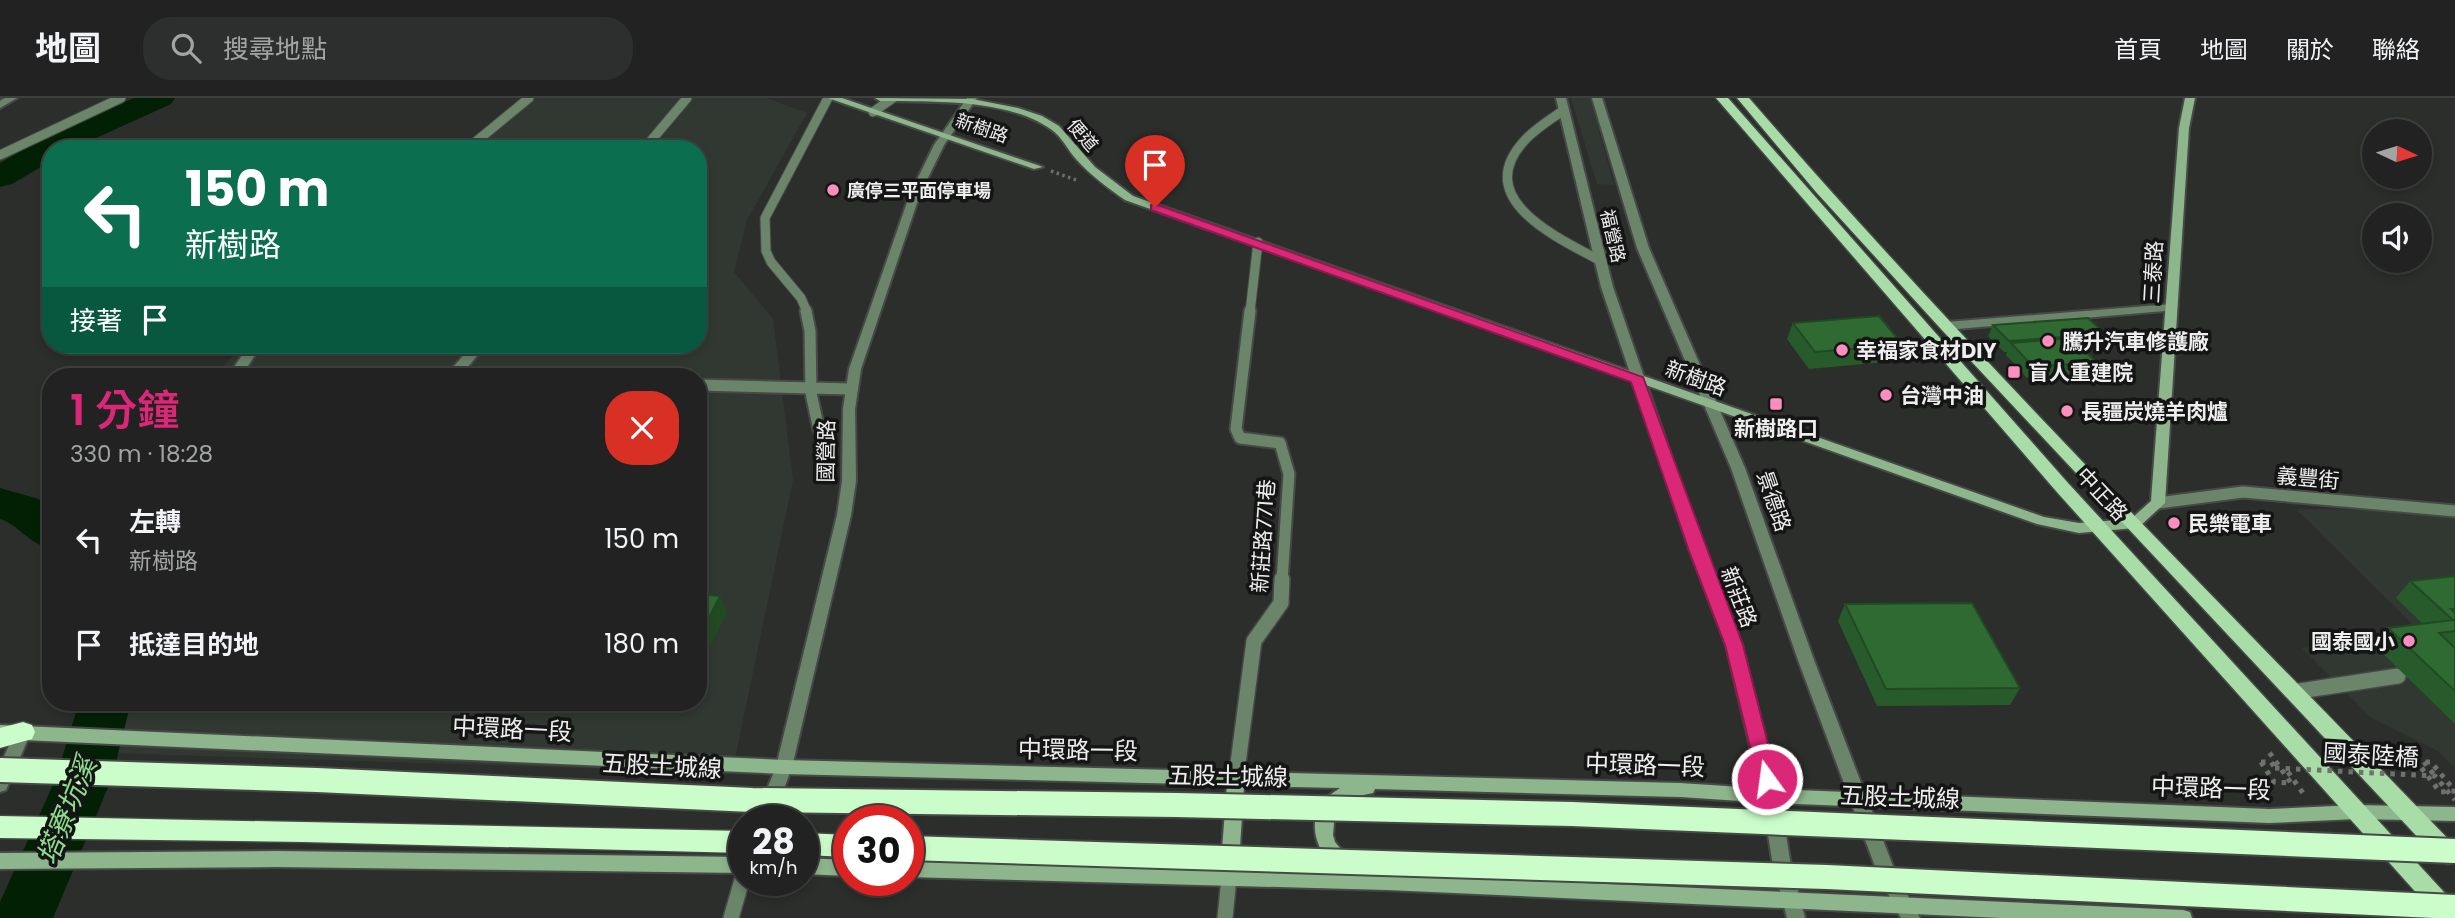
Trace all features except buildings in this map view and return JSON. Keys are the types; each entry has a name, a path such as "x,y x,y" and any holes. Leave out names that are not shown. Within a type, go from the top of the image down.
{"highway":[{"name":"五股土城線","path":"0,770 331,780 752,800 1177,805 1572,814 2455,851"},
{"path":"0,827 728,842"},
{"path":"924,849 1827,877 2455,906"}],"main road":[{"name":"中正路","path":"1722,98 1980,394 2453,918"},
{"name":"中正路","path":"1743,98 1821,189 1946,326 2455,862"}],"street":[{"path":"0,105 12,98"},
{"name":"新樹路","path":"831,98 1038,167"},
{"name":"便道","path":"880,98 971,99 1004,105 1044,118 1059,130 1095,173 1129,198"},
{"name":"景德路","path":"1597,98 1643,248 1714,407 1888,877 1908,912"},
{"name":"三泰路","path":"2158,503 2184,128 2190,98"},
{"name":"國營路","path":"769,805 784,767 803,694 844,515 849,481 851,389 861,351 915,194 946,136 971,99"},
{"name":"福營路","path":"1562,104 1601,261 1637,380"},
{"name":"新樹路","path":"1129,198 2042,522 2079,528 2135,523"},
{"path":"1946,326 2172,309"},
{"name":"新莊路","path":"1637,380 1697,551 1734,645 1771,796 1793,910"},
{"path":"2135,523 2158,503"},
{"path":"0,785 6,732"},
{"name":"中環路一段","path":"6,732 784,767 1680,790 2269,816 2356,812 2455,814"},
{"path":"1229,878 1236,779"},
{"path":"1387,882 1354,870 1328,850 1321,827 1327,806 1350,791 1393,783"},
{"path":"0,861 277,859 728,865"},
{"path":"924,869 1387,882 1793,910 2183,918"}],"lane":[{"path":"0,155 121,98"},
{"path":"478,140 529,98"},
{"path":"652,140 687,98"},
{"path":"819,430 810,388 810,330 806,310 797,294 773,267 765,252 762,236 765,218 831,98"},
{"path":"873,112 893,98"},
{"path":"1562,104 1516,152 1507,172 1510,196 1524,214 1545,229 1601,261"},
{"name":"新莊路771巷","path":"1236,779 1254,641 1281,603 1289,474 1280,443 1240,438 1236,429 1258,242"},
{"path":"460,368 471,354"},
{"path":"707,385 851,389"},
{"name":"義豐街","path":"2158,503 2243,492 2455,511"},
{"path":"2293,692 2398,676"},
{"path":"1225,918 1229,878"},
{"path":"731,918 737,896"}],"path":[{"name":"國泰陸橋","path":"2269,752 2291,783 2274,782 2261,762 2271,762 2275,768 2435,776 2455,800"},
{"path":"2388,764 2420,766 2440,792 2455,791 2431,762 2424,762 2435,776"}],"shaded area":[{"path":"535,98 766,98 807,113 747,220 734,272 773,319 793,480 732,773 110,753 126,711 707,711 707,368 221,368 236,354 707,354 707,140 484,140"},
{"path":"1571,98 1590,98 1614,185 1597,184"},
{"name":"國泰國小","path":"2296,509 2399,510 2455,516 2455,768 2438,751 2370,717 2302,648 2422,634"}],"waterway":[{"name":"塔寮坑溪","path":"64,140 160,98"},
{"name":"塔寮坑溪","path":"0,177 42,153"},
{"name":"塔寮坑溪","path":"0,503 23,510 42,526"},
{"name":"塔寮坑溪","path":"23,918 84,778 103,711"}],"place":[{"name":"廣停三平面停車場","path":"833,190"},
{"name":"騰升汽車修護廠","path":"2048,341"},
{"name":"幸福家食材DIY","path":"1842,350"},
{"name":"盲人重建院","path":"2014,372"},
{"name":"台灣中油","path":"1886,395"},
{"name":"新樹路口","path":"1776,404"},
{"name":"長疆炭燒羊肉爐","path":"2067,411"},
{"name":"民樂電車","path":"2174,523"},
{"name":"國泰國小","path":"2409,641"}],"route":[{"path":"1155,207 1637,380 1697,551 1734,645 1767,779"}]}
